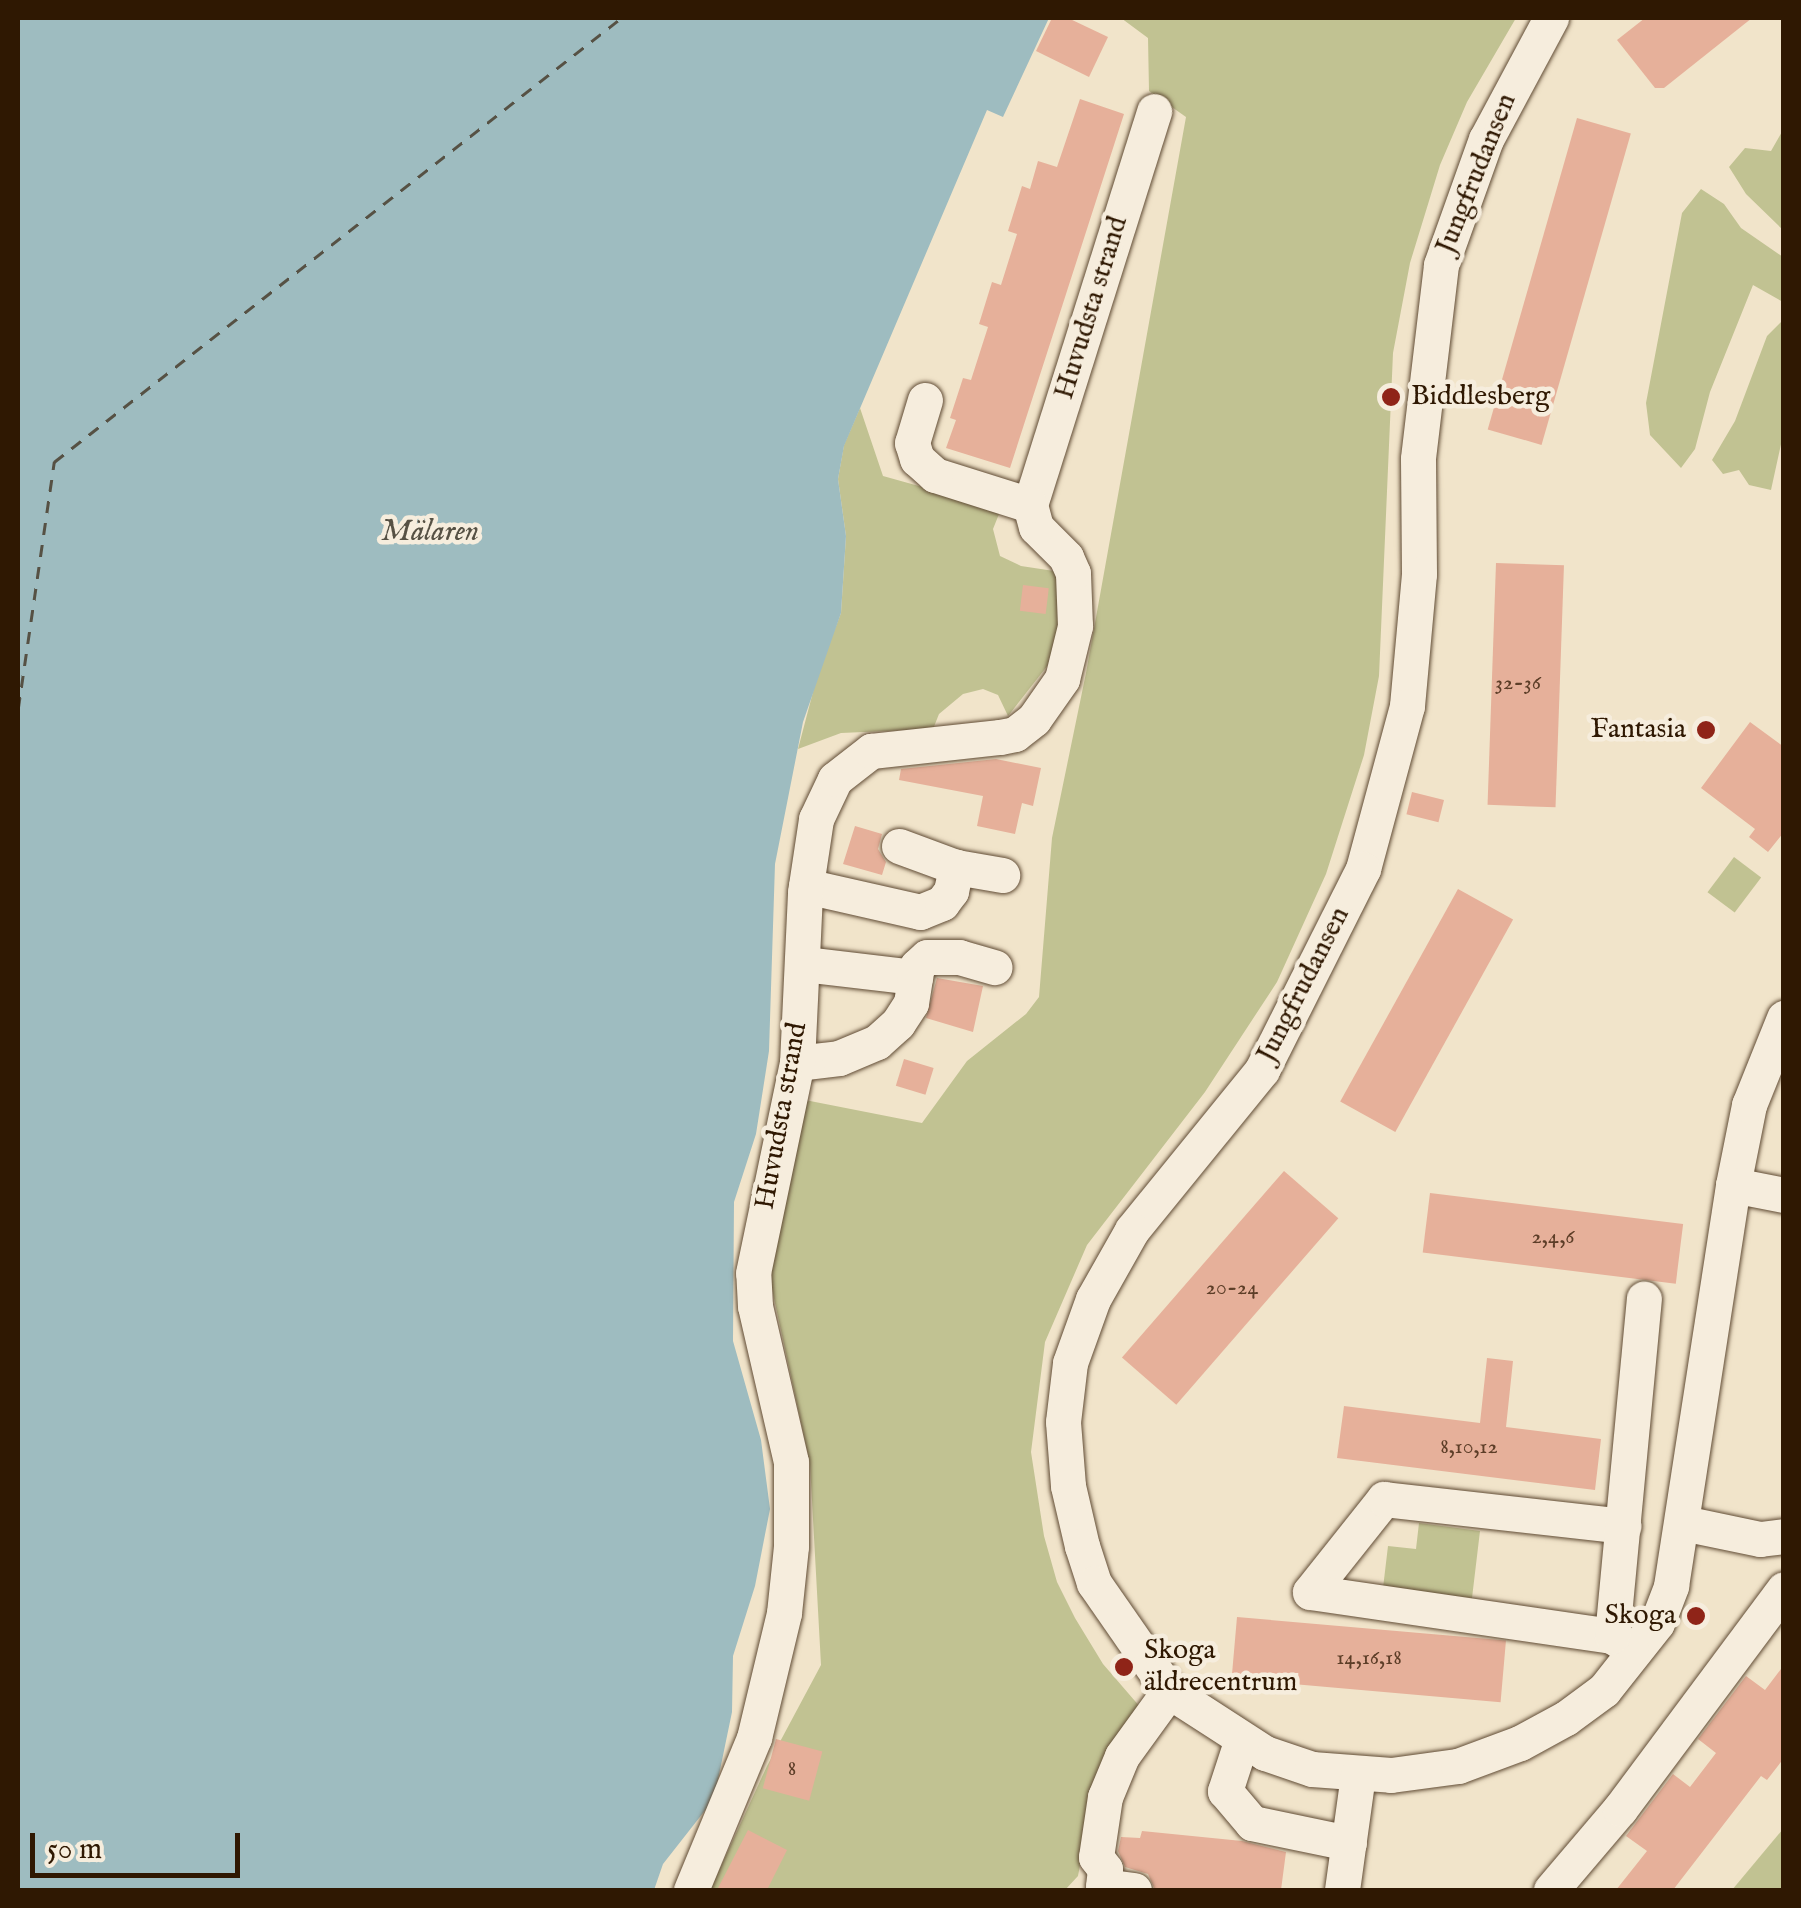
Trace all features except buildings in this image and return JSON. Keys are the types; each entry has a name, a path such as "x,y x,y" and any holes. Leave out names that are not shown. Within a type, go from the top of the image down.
{"street":[{"name":"Jungfrudansen","path":"1551,18 1486,139 1440,265 1418,459 1418,574 1407,706 1363,868 1262,1070 1132,1230 1094,1299 1070,1363 1063,1422 1068,1486 1082,1546 1094,1583 1169,1691 1265,1754 1312,1769 1392,1776 1458,1766 1520,1743 1591,1700 1624,1644 1656,1623 1672,1586 1733,1185 1749,1105 1781,1031"},
{"name":"Huvudsta strand","path":"691,1890 739,1780 770,1682 784,1613 791,1546 791,1462 755,1306 753,1273 797,1063 806,886 816,819 835,779 871,751 1015,734 1048,702 1062,679 1076,603 1066,557 1033,516 1154,111"},
{"path":"925,400 912,443 917,459 934,475 1033,516"},
{"path":"899,846 956,867 1002,875"},
{"path":"806,886 920,912 942,902 951,890 956,867"},
{"path":"797,1063 839,1058 878,1042 898,1024 911,1002 917,966 927,957 940,954 996,967"},
{"path":"804,964 915,977"},
{"path":"1733,1185 1784,1195"},
{"path":"1623,1526 1384,1499 1310,1592 1624,1644 1623,1526 1644,1299"},
{"path":"1683,1523 1760,1538 1784,1536"},
{"path":"1551,1890 1620,1809 1784,1589"},
{"path":"1134,1890 1103,1886 1105,1868 1096,1857 1105,1797 1122,1756 1169,1691"},
{"path":"1242,1740 1225,1791 1252,1823 1349,1843"},
{"path":"1342,1890 1358,1774"}],"green space":[{"path":"1121,18 1516,18 1467,102 1440,165 1410,263 1393,353 1379,676 1364,755 1326,874 1277,982 1205,1092 1087,1245 1045,1342 1031,1452 1044,1536 1057,1582 1075,1618 1103,1664 1141,1708 1092,1800 1078,1876 1065,1890 710,1890 767,1766 821,1665 810,1464 770,1280 784,1183 805,1100 922,1123 967,1061 1026,1014 1039,997 1052,838 1086,673 1186,117 1149,91 1148,38"},
{"path":"1783,130 1783,230 1746,194 1729,167 1745,148 1771,151"},
{"path":"1701,189 1724,204 1741,228 1783,257 1783,302 1753,285 1710,392 1695,449 1681,468 1650,435 1646,403 1682,213"},
{"path":"1783,320 1783,435 1771,490 1749,485 1739,470 1723,474 1712,460 1735,421 1767,336"},
{"path":"860,408 883,476 1001,509 993,529 1000,556 1021,566 1054,571 1062,593 1060,622 1048,665 1008,716 998,695 983,689 963,694 939,714 933,729 841,733 798,749 818,673 841,613 846,536 838,479 844,445"},
{"path":"1734,857 1761,877 1735,913 1708,892"},
{"path":"1419,1523 1480,1531 1472,1598 1383,1588 1388,1546 1416,1549"},
{"path":"1783,1829 1783,1890 1732,1890"}],"water":[{"name":"Mälaren","path":"18,18 1049,18 1003,117 987,110 844,446 838,479 846,536 841,613 803,722 775,864 769,1051 756,1134 734,1202 733,1341 761,1440 770,1509 755,1586 733,1656 732,1712 714,1799 663,1864 654,1890 18,1890"}],"ferry route":[{"path":"18,709 54,462 621,18"}],"place":[{"name":"Biddlesberg","path":"1391,397"},
{"name":"Fantasia","path":"1706,730"},
{"name":"Skoga","path":"1696,1616"},
{"name":"Skoga äldrecentrum","path":"1124,1667"}]}
